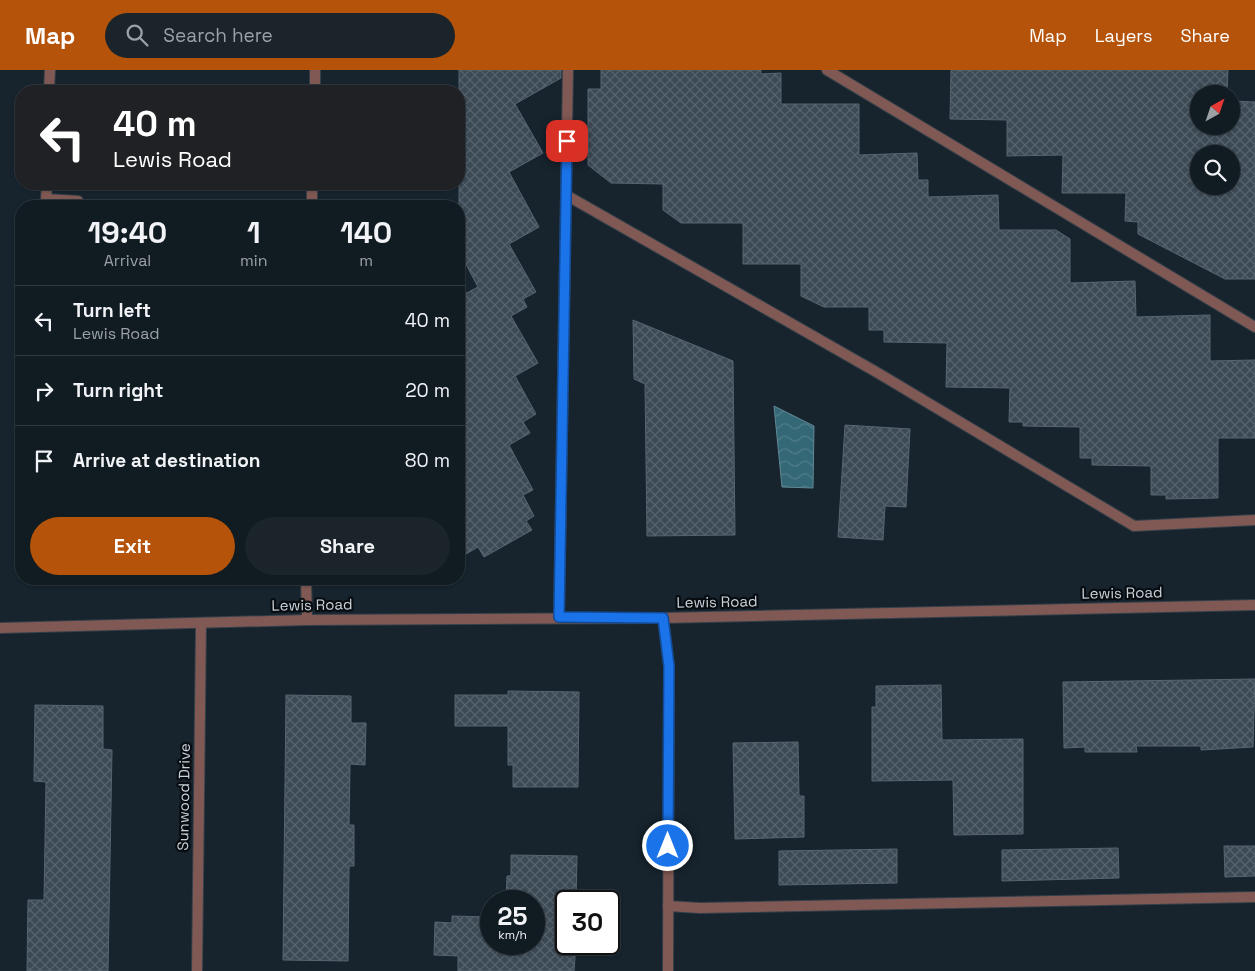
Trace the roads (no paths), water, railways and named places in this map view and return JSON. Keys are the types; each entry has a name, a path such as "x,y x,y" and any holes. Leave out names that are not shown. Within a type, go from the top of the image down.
{"street":[{"path":"49,85 50,70"},
{"path":"315,70 315,85"},
{"path":"559,617 568,70"},
{"path":"827,70 1255,327"},
{"path":"47,190 46,199 62,200"},
{"path":"566,195 878,373 1134,526 1255,520"},
{"path":"306,585 307,620"},
{"name":"Lewis Road","path":"0,628 307,620 559,617 663,618 1255,605"},
{"path":"663,618 669,666 668,971"},
{"name":"Sunwood Drive","path":"197,971 201,624"},
{"path":"668,906 700,908 1255,897"}],"water":[{"path":"774,406 814,426 813,488 782,487"}]}
